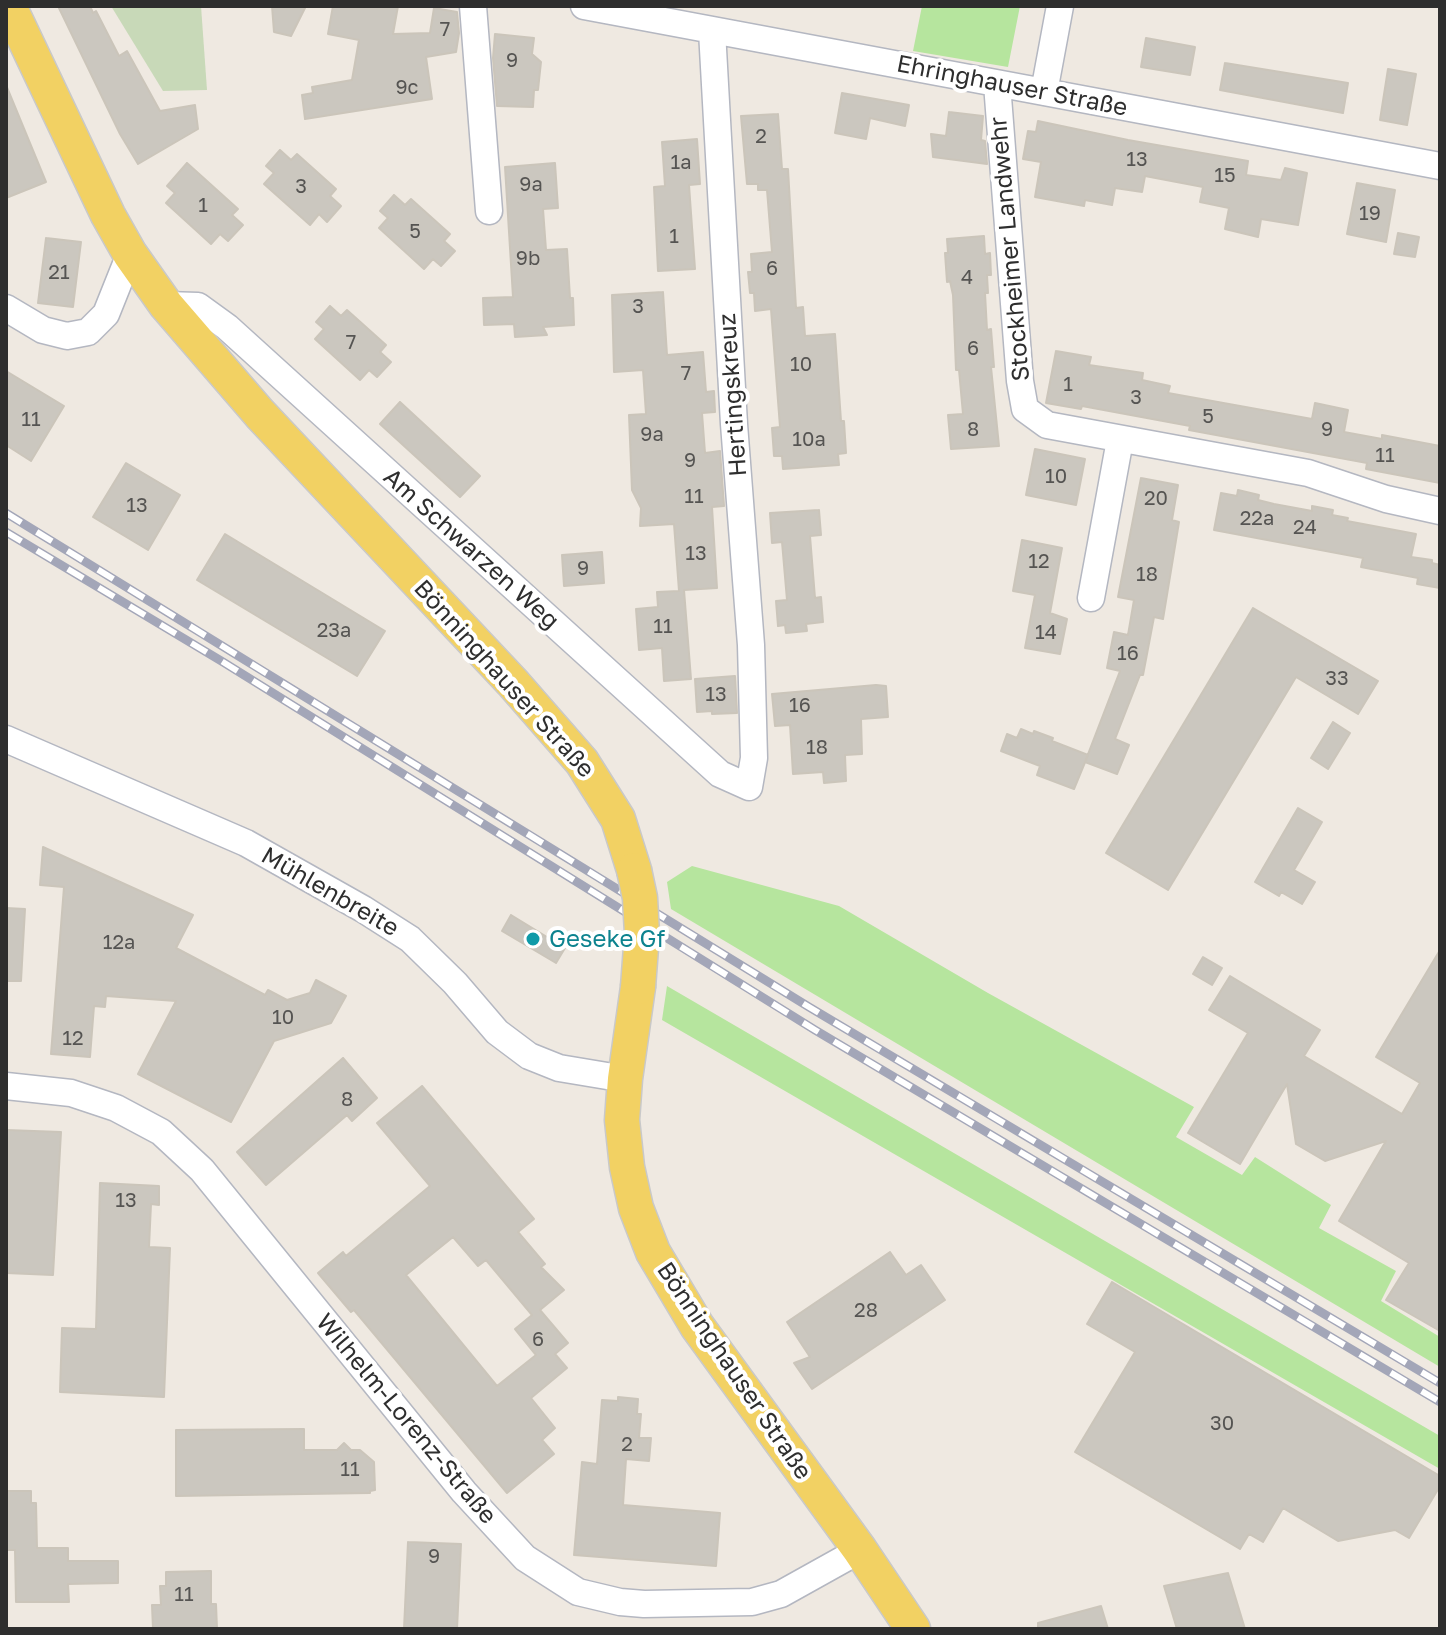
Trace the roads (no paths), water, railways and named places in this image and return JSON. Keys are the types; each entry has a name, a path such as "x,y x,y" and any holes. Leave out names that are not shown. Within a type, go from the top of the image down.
{"main road":[{"name":"Bönninghauser Straße","path":"9,6 108,215 130,254 166,305 260,414 513,683 582,762 618,819 640,898 642,934 622,1120 627,1167 636,1208 653,1252 697,1326 860,1550 913,1629"}],"street":[{"path":"473,6 489,211"},
{"name":"Ehringhauser Straße","path":"584,6 1440,166"},
{"path":"1044,92 1060,6"},
{"name":"Hertingskreuz","path":"712,31 734,424 751,645 754,758"},
{"name":"Stockheimer Landwehr","path":"997,84 1020,381 1025,409 1047,425 1308,473 1386,499 1440,511"},
{"path":"6,308 43,330 67,336 88,332 106,314 130,254"},
{"name":"Am Schwarzen Weg","path":"166,305 198,306 227,327 720,774 749,787 754,758"},
{"path":"1091,598 1120,440"},
{"name":"Mühlenbreite","path":"6,739 246,843 363,909 410,939 455,983 497,1032 529,1056 559,1068 625,1079"},
{"name":"Wilhelm-Lorenz-Straße","path":"6,1086 71,1093 116,1108 161,1132 202,1170 464,1492 525,1558 578,1592 644,1604 752,1602 781,1594 860,1550"}],"railway":[{"path":"6,513 809,1007 1440,1383"},
{"path":"6,532 223,662 815,1030 1440,1402"}],"place":[{"name":"Geseke Gf","path":"533,939"}]}
